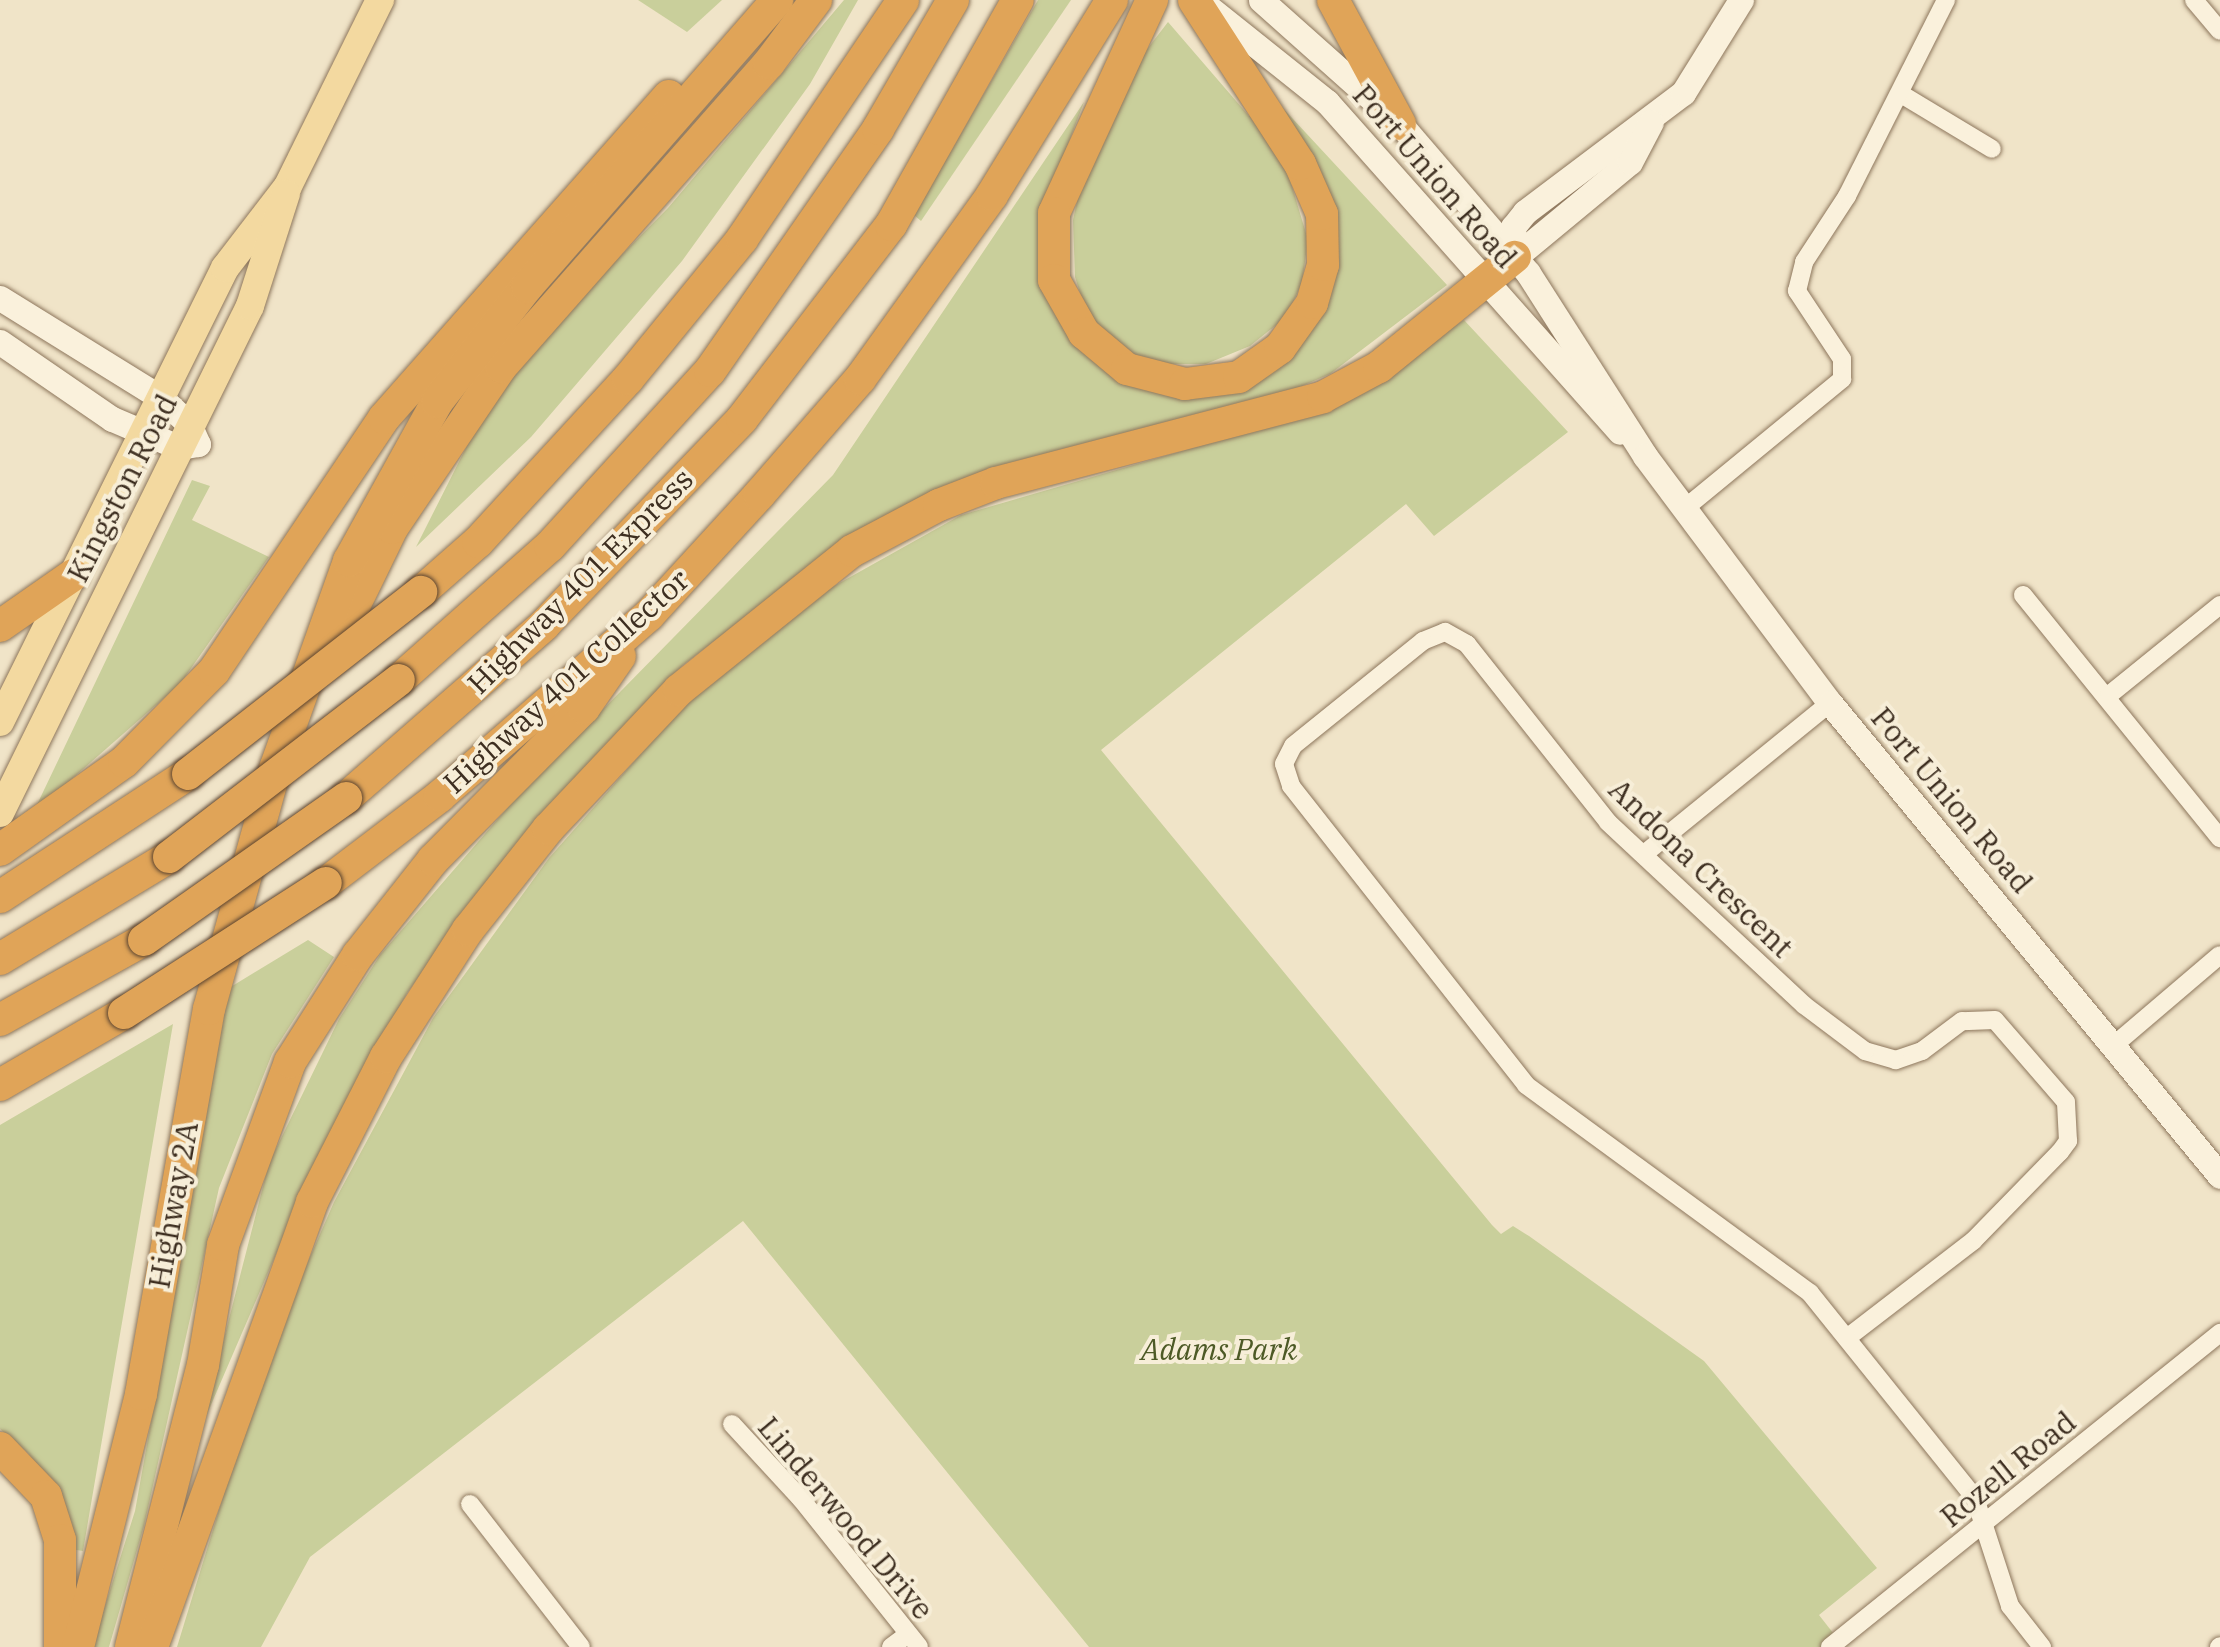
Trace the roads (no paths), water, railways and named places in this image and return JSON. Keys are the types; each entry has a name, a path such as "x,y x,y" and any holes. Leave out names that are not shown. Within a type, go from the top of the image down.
{"highway":[{"path":"0,850 124,762 214,671 384,418 566,205 760,0"},
{"path":"276,766 350,561 438,402 527,287 776,0"},
{"path":"276,766 392,528 501,367 769,63 816,0"},
{"path":"5,894 188,774 421,592 478,542 640,365 742,238 903,0"},
{"name":"Highway 401 Express","path":"0,959 169,857 400,680 550,546 710,371 878,129 953,0"},
{"name":"Highway 401 Express","path":"0,1020 144,940 346,798 544,625 742,419 891,225 1018,0"},
{"name":"Highway 401 Collector","path":"0,1085 124,1012 326,883 440,796 649,615 860,380 992,196 1112,0"},
{"path":"1152,0 1054,212 1054,280 1084,333 1127,369 1185,384 1238,377 1280,348 1312,303 1323,265 1322,214 1242,66 1197,0"},
{"path":"1332,0 1400,124"},
{"path":"152,1647 312,1202 386,1057 468,930 548,830 679,690 852,551 940,505 996,483 1323,398 1378,367 1515,257"},
{"path":"0,626 73,575"},
{"path":"131,1647 203,1365 224,1246 290,1062 358,954 433,860 584,708 649,615"},
{"name":"Highway 2A","path":"78,1647 142,1394 208,1009 276,766"},
{"path":"0,1448 46,1496 60,1540 60,1647"}],"main road":[{"name":"Kingston Road","path":"0,722 226,268 288,186 380,0"},
{"name":"Port Union Road","path":"1197,0 1327,102 1645,456"},
{"name":"Port Union Road","path":"1261,0 1302,32 1400,124 1515,257 1585,355 1645,456 1830,703 2220,1176"},
{"path":"1515,257 1630,162 1652,120 1683,93 1741,0"},
{"name":"Kingston Road","path":"0,813 183,435 250,306 276,240 288,186"},
{"path":"0,298 160,398 183,435"},
{"path":"0,342 142,434 183,435"},
{"path":"0,734 32,748"}],"street":[{"path":"1684,509 1842,380 1842,359 1797,290 1804,262 1900,94 1946,0"},
{"path":"2194,0 2220,31"},
{"path":"1900,94 1992,149"},
{"path":"2023,596 2109,696 2220,838"},
{"path":"2109,696 2220,606"},
{"name":"Andona Crescent","path":"1847,1338 1972,1241 2060,1152 2069,1128 2066,1102 1995,1020 1962,1021 1922,1052 1896,1060 1864,1051 1804,1005 1608,822 1467,644 1445,632 1423,641 1293,746 1284,764 1291,786 1526,1085 1803,1286 1975,1498 2010,1606 2042,1647"},
{"path":"1644,854 1830,703"},
{"path":"2113,1046 2220,955"},
{"name":"Rozell Road","path":"1830,1647 2220,1332"},
{"name":"Linderwood Drive","path":"732,1424 801,1499 913,1640"},
{"path":"470,1504 576,1641 555,1647"},
{"path":"891,1647 913,1640"}],"park label":[{"name":"Adams Park","path":"1219,1349"}]}
